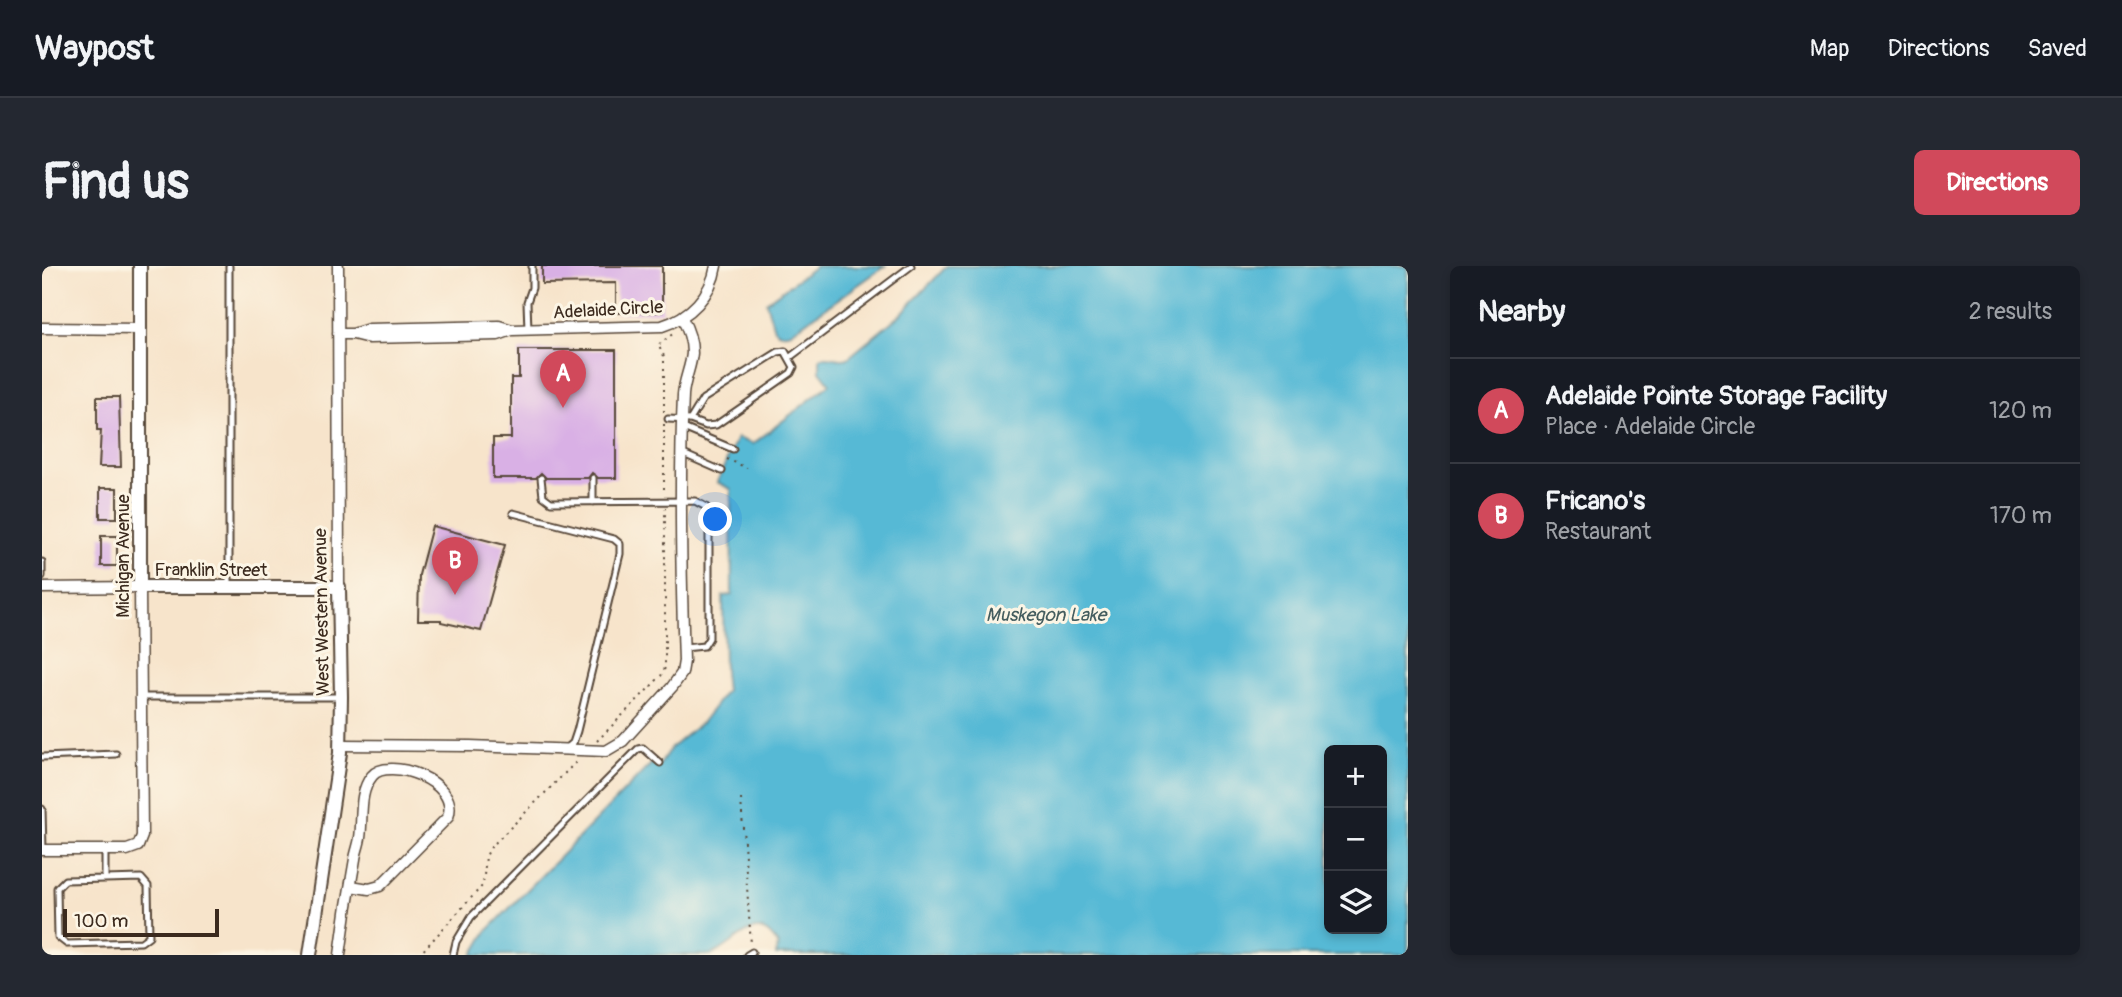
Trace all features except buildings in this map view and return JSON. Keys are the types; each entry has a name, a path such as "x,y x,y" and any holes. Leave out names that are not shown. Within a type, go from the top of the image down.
{"street":[{"name":"Michigan Avenue","path":"105,850 127,850 138,846 142,836 140,266"},
{"name":"West Western Avenue","path":"310,955 340,745 338,266"},
{"name":"Adelaide Circle","path":"338,334 353,334 369,329 499,326 512,330 653,327 682,318 694,308 711,284 716,266"},
{"path":"340,745 470,746 603,752 623,741 678,679 683,668 680,501 684,379 692,353 690,336 682,318"},
{"path":"42,328 140,329"},
{"name":"Franklin Street","path":"42,588 339,587"},
{"path":"340,955 351,886 360,840 364,790 373,774 380,769 420,775 429,779 449,799 448,817 380,886 369,889 351,886"},
{"path":"43,850 105,850"}],"lane":[{"path":"229,266 229,587"},
{"path":"528,330 527,302 532,288 532,266"},
{"path":"789,358 911,266"},
{"path":"668,419 684,422 706,426 721,422 760,392 791,373 794,367 785,351 778,352 703,398 684,422"},
{"path":"684,422 733,449"},
{"path":"681,453 722,471"},
{"path":"541,478 542,493 548,501 680,501 701,503 708,510 709,641 701,646 683,648"},
{"path":"593,478 593,502"},
{"path":"513,513 614,539 620,544 620,554 574,740 564,750"},
{"path":"42,562 42,576"},
{"path":"141,697 341,697"},
{"path":"453,955 456,942 471,917 638,749 643,748 660,763"},
{"path":"42,757 117,754"},
{"path":"42,809 43,850"},
{"path":"105,850 105,879"},
{"path":"141,878 148,886 149,936 141,942 67,944 58,937 57,888 65,880 105,879 141,878"}],"path":[{"path":"727,459 747,468"},
{"path":"741,799 749,953"}],"water":[{"path":"816,266 885,266 791,332 778,332 774,329 766,302"},
{"name":"Muskegon Lake","path":"947,266 1408,266 1408,955 776,955 778,945 769,934 760,929 751,930 715,953 706,955 473,955 487,931 654,761 659,766 671,748 702,722 726,691 723,596 732,595 731,489 717,482 737,438 753,444 830,384 820,371 820,358 848,358 901,314"}],"place":[{"name":"Adelaide Pointe Storage Facility","path":"563,408"},
{"name":"Fricano's","path":"455,595"}]}
